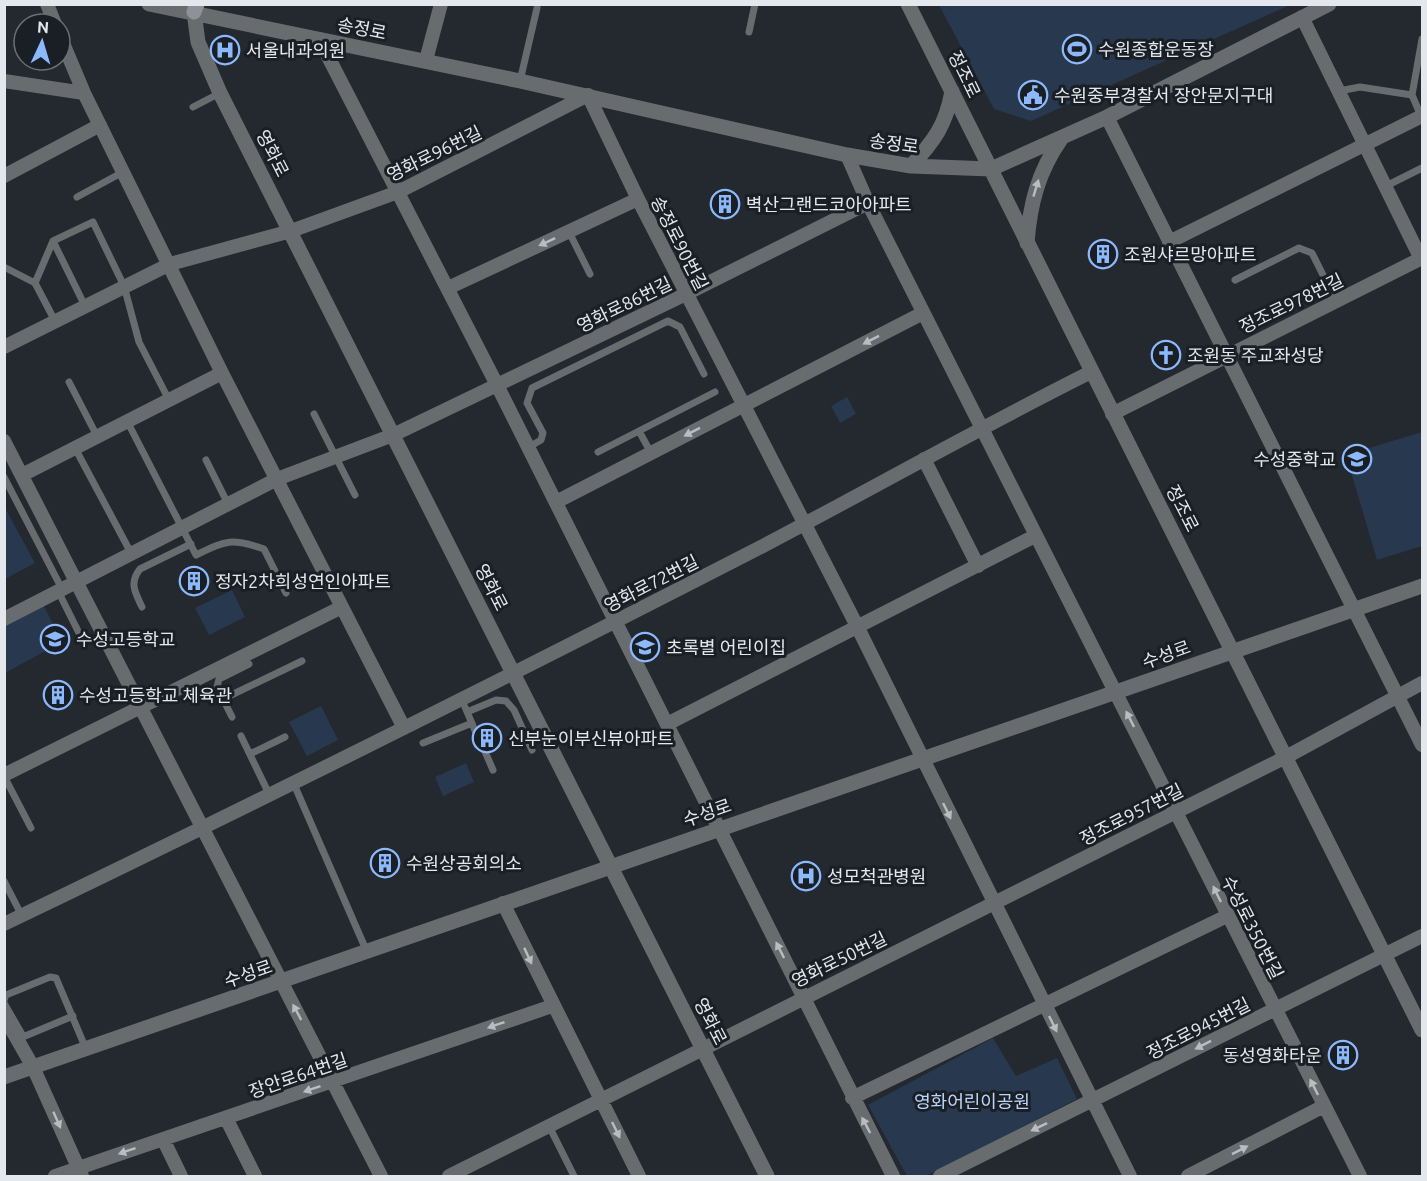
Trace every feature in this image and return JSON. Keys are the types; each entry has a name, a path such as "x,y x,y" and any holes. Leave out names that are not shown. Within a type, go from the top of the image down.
{"street":[{"name":"송정로","path":"149,4 195,8 319,39 588,95 847,155 911,166 991,170 1107,117 1329,4"},
{"path":"426,60 441,4"},
{"name":"정조로","path":"908,4 1422,1030"},
{"name":"영화로","path":"195,8 198,42 220,93 767,1176"},
{"path":"1302,17 1422,258"},
{"path":"319,39 529,447 804,997 852,1098 893,1176"},
{"path":"72,64 99,125 222,372 404,728"},
{"path":"4,81 84,93"},
{"path":"911,166 935,140 948,113 952,91"},
{"name":"영화로96번길","path":"4,347 170,264 291,231 398,192 588,95"},
{"name":"송정로90번길","path":"588,95 686,294 858,628 1042,1003 1130,1176"},
{"path":"1169,242 1422,116"},
{"path":"1107,117 1422,745"},
{"path":"4,176 99,125"},
{"path":"1027,243 1034,191 1041,171 1061,139"},
{"name":"수성로350번길","path":"847,155 868,203 1035,536 1117,693 1274,1010 1360,1176"},
{"path":"448,288 638,199"},
{"name":"영화로86번길","path":"4,619 277,479 393,435 686,294 868,203"},
{"name":"정조로978번길","path":"1112,414 1422,258"},
{"path":"556,502 923,313"},
{"path":"22,475 222,372"},
{"name":"영화로72번길","path":"4,924 404,728 464,706 514,674 1091,372"},
{"path":"4,441 381,1176"},
{"path":"924,459 978,566"},
{"path":"667,724 1035,536"},
{"name":"수성로","path":"4,1077 1422,586"},
{"path":"4,776 139,706 342,607"},
{"name":"정조로957번길","path":"993,904 1286,757 1422,683"},
{"path":"503,903 552,1006 639,1176"},
{"name":"영화로50번길","path":"449,1176 993,904"},
{"path":"852,1098 1042,1003 1227,916"},
{"name":"정조로945번길","path":"940,1176 1422,936"},
{"name":"장안로64번길","path":"55,1176 80,1172 163,1139 552,1006"},
{"path":"4,1016 21,1038 80,1172"},
{"path":"1188,1176 1324,1106"},
{"path":"226,1118 255,1176"},
{"path":"163,1139 181,1176"}],"lane":[{"path":"749,32 755,4"},
{"path":"520,81 537,8"},
{"path":"1422,39 1412,95 1422,116"},
{"path":"1339,91 1360,87 1412,95"},
{"path":"193,107 220,93"},
{"path":"1386,186 1422,168"},
{"path":"77,197 123,172"},
{"path":"35,283 53,241 93,222 124,286 139,342 169,400"},
{"path":"569,231 590,274"},
{"path":"53,241 86,306"},
{"path":"1235,280 1299,248 1312,253 1336,301"},
{"path":"4,267 35,283 55,321"},
{"path":"529,447 541,440 543,433 527,403 532,388 668,321 680,327 704,374"},
{"path":"69,382 98,436"},
{"path":"598,452 715,392"},
{"path":"314,414 354,495"},
{"path":"128,421 196,555 225,541 239,540 264,549 286,593"},
{"path":"639,431 651,453"},
{"path":"75,448 131,553"},
{"path":"206,460 228,504"},
{"path":"4,477 83,641"},
{"path":"142,607 133,587 135,576 140,569 190,544"},
{"path":"223,699 302,660"},
{"path":"232,717 217,687 219,679 249,664"},
{"path":"476,733 464,706 495,700 506,701 514,710 532,750"},
{"path":"423,743 472,723"},
{"path":"241,736 269,794"},
{"path":"250,754 285,737"},
{"path":"483,747 493,770"},
{"path":"4,776 31,828"},
{"path":"292,782 367,952"},
{"path":"4,881 22,916"},
{"path":"73,1016 21,1038 4,1001 6,994 50,977 56,978 73,1016 86,1049"},
{"path":"549,1126 574,1176"}],"green space":[{"name":"수원종합운동장","path":"939,5 1290,5 1031,121 994,109"},
{"path":"847,397 856,414 840,423 831,406"},
{"path":"1422,432 1422,546 1377,560 1346,455"},
{"path":"4,506 35,563 5,579 4,579"},
{"path":"232,590 245,617 209,635 195,608"},
{"path":"43,604 62,642 5,673 5,625"},
{"path":"321,706 338,740 307,756 289,722"},
{"path":"466,763 474,782 443,796 435,777"},
{"name":"영화어린이공원","path":"993,1038 1016,1076 1057,1058 1077,1099 926,1176 907,1176 868,1105"}],"place":[{"name":"수원종합운동장","path":"1077,49"},
{"name":"서울내과의원","path":"225,50"},
{"name":"수원중부경찰서 장안문지구대","path":"1033,95"},
{"name":"벽산그랜드코아아파트","path":"725,204"},
{"name":"조원샤르망아파트","path":"1103,254"},
{"name":"조원동 주교좌성당","path":"1166,355"},
{"name":"수성중학교","path":"1357,459"},
{"name":"정자2차희성연인아파트","path":"194,581"},
{"name":"수성고등학교","path":"55,639"},
{"name":"초록별 어린이집","path":"645,647"},
{"name":"수성고등학교 체육관","path":"58,695"},
{"name":"신부눈이부신뷰아파트","path":"487,738"},
{"name":"수원상공회의소","path":"385,863"},
{"name":"성모척관병원","path":"806,876"},
{"name":"동성영화타운","path":"1343,1055"}]}
